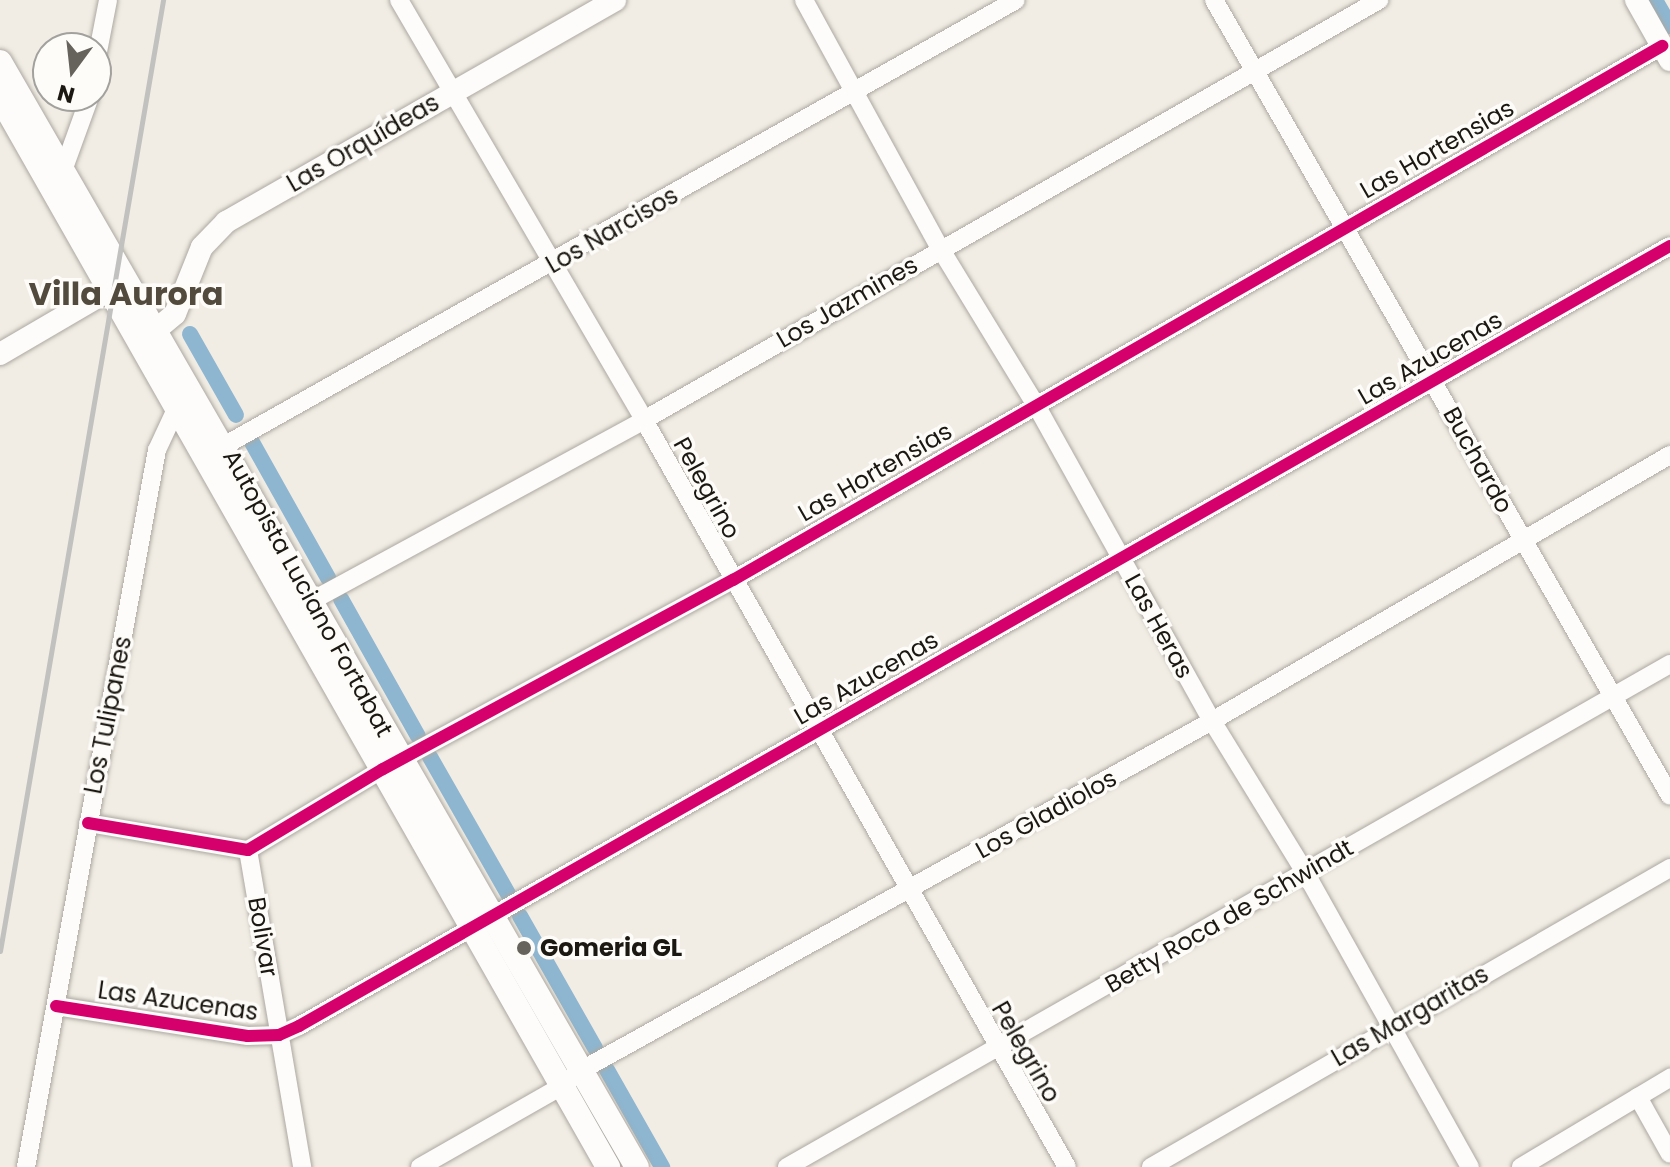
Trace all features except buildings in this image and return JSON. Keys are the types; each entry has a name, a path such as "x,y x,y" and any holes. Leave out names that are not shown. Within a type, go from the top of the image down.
{"main road":[{"name":"Autopista Luciano Fortabat","path":"0,62 64,168 176,409 216,451 313,600 472,929 571,1078 637,1167"},
{"name":"Autopista Luciano Fortabat","path":"0,97 119,284 157,329 216,451 392,764 494,916 571,1078 608,1167"}],"street":[{"path":"102,32 108,0"},
{"name":"Pelegrino","path":"399,0 644,420 817,731 1067,1167"},
{"name":"Las Orquídeas","path":"157,329 175,314 202,247 213,232 450,92 615,0"},
{"name":"Las Heras","path":"804,0 940,248 1036,405 1212,721 1305,872 1470,1167"},
{"name":"Los Narcisos","path":"216,451 551,265 1016,0"},
{"name":"Buchardo","path":"1214,0 1347,225 1670,796"},
{"name":"Los Jazmines","path":"313,600 644,420 940,248 1379,0"},
{"path":"1636,0 1666,53"},
{"name":"Las Hortensias","path":"248,850 392,764 733,580 1347,225 1666,53"},
{"path":"64,168 84,112"},
{"name":"Las Azucenas","path":"56,1006 248,1036 279,1035 472,929 1670,246"},
{"path":"0,354 119,284"},
{"name":"Los Tulipanes","path":"26,1167 157,450 176,409"},
{"name":"Los Gladiolos","path":"420,1167 571,1078 1212,721 1670,455"},
{"name":"Betty Roca de Schwindt","path":"787,1167 999,1049 1670,664"},
{"path":"88,823 248,850"},
{"name":"Bolivar","path":"248,850 302,1167"},
{"name":"Las Margaritas","path":"1151,1167 1670,868"},
{"path":"1521,1167 1670,1078"},
{"path":"1638,1097 1670,1154"}],"waterway":[{"path":"1655,0 1670,26"},
{"path":"190,334 236,415"},
{"path":"249,437 328,578"},
{"path":"341,599 418,736"},
{"path":"430,757 508,894"},
{"path":"520,916 595,1048"},
{"path":"607,1070 662,1167"}],"railway":[{"path":"0,951 163,0"}],"cycle path":[{"path":"88,823 248,850 383,769 733,580 1662,46"},
{"path":"56,1006 248,1036 279,1035 299,1026 1670,246"}],"place":[{"name":"Gomeria GL","path":"524,948"}],"district":[{"name":"Villa Aurora","path":"126,294"}]}
